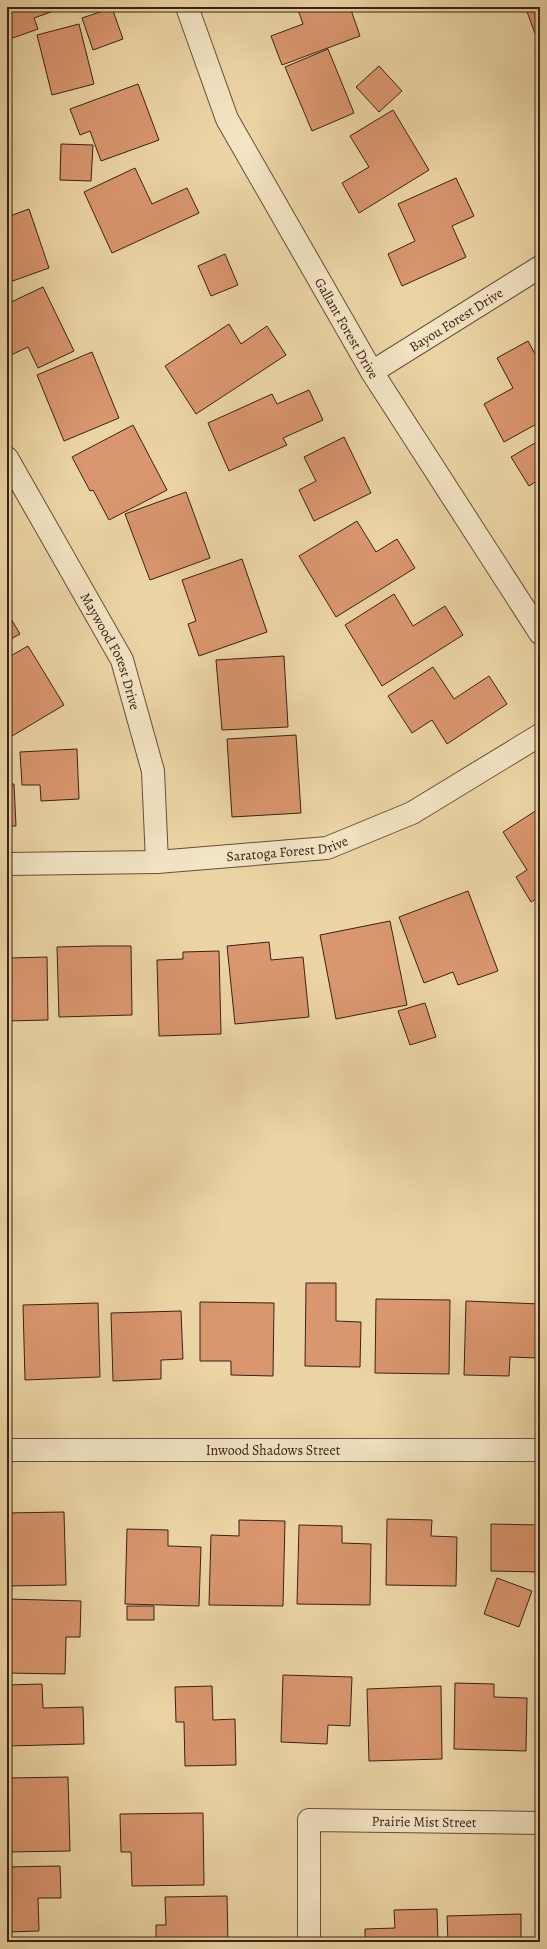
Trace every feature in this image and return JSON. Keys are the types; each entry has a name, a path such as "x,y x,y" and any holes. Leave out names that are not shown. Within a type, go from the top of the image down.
{"street":[{"name":"Gallant Forest Drive","path":"187,7 227,119 372,372 540,633"},
{"name":"Bayou Forest Drive","path":"372,372 540,267"},
{"name":"Maywood Forest Drive","path":"7,458 122,660 153,771 157,862"},
{"name":"Saratoga Forest Drive","path":"7,864 157,862 327,848 412,813 540,735"},
{"name":"Inwood Shadows Street","path":"7,1450 540,1450"},
{"name":"Prairie Mist Street","path":"309,1942 308,1820 540,1823"}],"building":[{"path":"7,7 65,7 34,18 38,29 7,40"},
{"path":"297,7 350,7 360,36 282,65 271,36 303,24"},
{"path":"531,7 540,7 540,47 526,9"},
{"path":"112,8 123,39 93,50 82,18"},
{"path":"79,24 94,84 52,95 37,35"},
{"path":"328,49 354,113 312,131 285,67"},
{"path":"379,66 402,91 379,112 356,87"},
{"path":"138,84 159,140 101,161 90,131 80,135 70,109"},
{"path":"393,110 429,170 359,213 342,183 369,167 350,136"},
{"path":"61,144 93,145 91,181 60,180"},
{"path":"135,168 152,204 187,188 199,213 112,253 84,192"},
{"path":"456,178 474,216 452,226 466,257 402,286 388,254 415,241 398,204"},
{"path":"29,209 49,268 7,283 7,217"},
{"path":"225,254 238,285 211,296 198,266"},
{"path":"43,287 74,351 38,368 28,347 11,355 7,347 7,304"},
{"path":"229,324 241,344 267,326 286,355 196,414 165,366"},
{"path":"528,341 540,363 540,422 504,442 484,404 513,388 497,358"},
{"path":"92,352 119,418 64,441 37,375"},
{"path":"309,390 323,420 283,438 287,445 229,471 208,423 272,394 277,404"},
{"path":"133,425 167,490 109,520 93,490 90,491 72,457"},
{"path":"344,437 371,493 314,521 299,490 316,481 304,457"},
{"path":"540,440 540,479 529,486 511,457"},
{"path":"186,492 210,558 150,580 125,514"},
{"path":"357,521 376,552 397,539 415,568 336,617 299,556"},
{"path":"242,559 267,632 199,656 188,624 196,621 182,580"},
{"path":"394,594 413,626 445,606 463,635 382,686 345,625"},
{"path":"7,612 20,634 7,641"},
{"path":"28,646 64,705 7,739 7,658"},
{"path":"284,656 288,727 222,730 216,660"},
{"path":"433,667 454,699 489,676 507,704 447,744 432,720 412,733 388,696"},
{"path":"296,735 301,813 232,817 227,739"},
{"path":"77,749 79,799 41,801 40,785 22,785 20,752"},
{"path":"7,784 14,784 16,826 7,826"},
{"path":"540,808 540,896 531,902 516,877 527,870 503,832"},
{"path":"468,891 498,971 458,985 453,972 424,983 399,917"},
{"path":"390,921 407,1005 336,1019 320,935"},
{"path":"269,942 271,960 303,957 309,1017 235,1024 227,946"},
{"path":"7,945 8,958 47,957 48,1020 7,1021"},
{"path":"131,946 132,1015 59,1017 57,947"},
{"path":"219,951 221,1034 159,1036 157,960 183,959 183,952"},
{"path":"425,1003 436,1037 410,1045 398,1011"},
{"path":"306,1283 336,1283 336,1321 361,1322 360,1367 305,1366"},
{"path":"376,1299 450,1300 449,1374 375,1373"},
{"path":"466,1301 540,1304 538,1358 510,1357 509,1376 464,1375"},
{"path":"200,1302 274,1303 273,1376 231,1375 231,1361 200,1361"},
{"path":"98,1303 100,1377 25,1380 23,1305"},
{"path":"181,1311 183,1359 161,1360 161,1379 113,1381 111,1313"},
{"path":"64,1512 66,1585 7,1586 7,1513"},
{"path":"387,1519 432,1520 431,1536 457,1537 456,1586 386,1585"},
{"path":"239,1520 285,1521 283,1606 209,1605 211,1535 239,1536"},
{"path":"491,1524 540,1525 540,1572 491,1571"},
{"path":"299,1525 342,1526 342,1543 371,1544 370,1605 297,1604"},
{"path":"127,1529 168,1530 168,1546 201,1547 199,1606 125,1604"},
{"path":"497,1578 532,1591 519,1627 484,1614"},
{"path":"7,1599 81,1601 80,1637 66,1637 65,1674 7,1673"},
{"path":"127,1606 154,1606 154,1620 127,1620"},
{"path":"283,1675 352,1677 350,1726 328,1725 327,1744 281,1742"},
{"path":"455,1683 494,1684 494,1697 527,1698 526,1751 454,1749"},
{"path":"42,1684 43,1708 83,1707 84,1744 7,1746 7,1685"},
{"path":"212,1686 213,1720 235,1719 236,1765 185,1766 184,1722 176,1722 175,1687"},
{"path":"441,1686 442,1759 369,1761 367,1689"},
{"path":"68,1777 70,1851 7,1852 7,1812 10,1812 10,1778"},
{"path":"203,1813 204,1885 132,1886 131,1852 121,1852 120,1814"},
{"path":"60,1866 61,1898 38,1898 39,1931 7,1932 7,1867"},
{"path":"227,1896 228,1942 156,1942 156,1925 166,1925 165,1897"},
{"path":"437,1909 438,1942 365,1942 365,1929 395,1928 394,1910"},
{"path":"521,1914 521,1942 448,1942 447,1916"}]}
